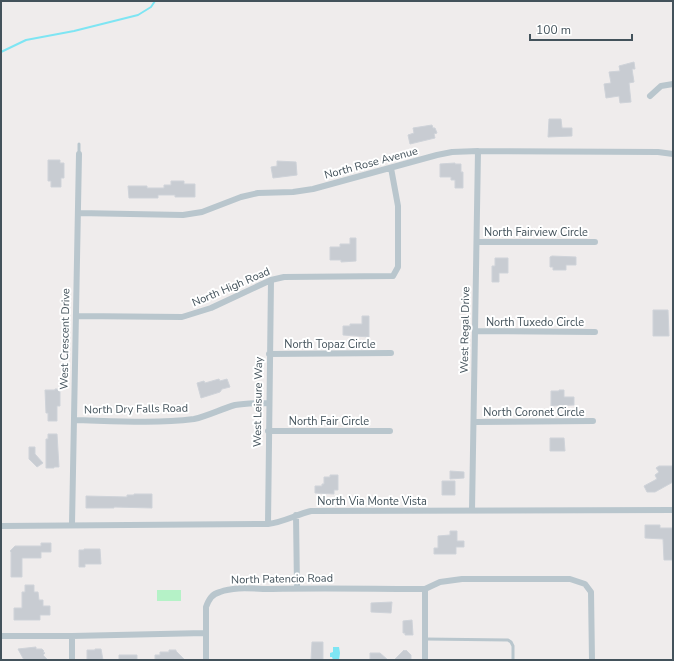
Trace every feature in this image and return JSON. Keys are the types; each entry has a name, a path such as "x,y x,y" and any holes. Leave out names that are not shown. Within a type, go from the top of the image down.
{"street":[{"path":"650,96 661,86 673,84"},
{"name":"West Regal Drive","path":"472,510 478,151"},
{"name":"North Rose Avenue","path":"78,213 196,213 252,194 293,192 313,189 452,152 658,152 673,154"},
{"name":"West Crescent Drive","path":"72,524 79,154"},
{"name":"North High Road","path":"76,316 182,317 211,308 271,280 284,277 393,276 398,266 398,206 390,168"},
{"name":"North Fairview Circle","path":"477,242 595,242"},
{"name":"West Leisure Way","path":"268,524 268,403 271,280"},
{"name":"North Tuxedo Circle","path":"475,331 595,332"},
{"name":"North Topaz Circle","path":"269,354 391,353"},
{"name":"North Dry Falls Road","path":"74,420 168,421 210,415 234,406 251,403 268,403"},
{"name":"North Coronet Circle","path":"474,422 593,422"},
{"name":"North Fair Circle","path":"268,431 390,432"},
{"name":"North Via Monte Vista","path":"1,526 72,524 268,524 287,520 296,515 311,511 673,510"},
{"path":"296,515 297,588"},
{"name":"North Patencio Road","path":"206,660 206,607 209,599 214,594 222,591 233,589 297,588 425,589 440,582 462,579 570,579 585,584 591,592 592,660"},
{"path":"425,589 425,660"},
{"path":"1,636 206,633"},
{"path":"72,636 72,660"}],"lane":[{"path":"79,154 80,144"},
{"path":"425,639 508,640 512,642 513,660"}],"green space":[{"path":"157,590 181,590 181,601 157,601"}],"water":[{"path":"333,647 339,647 339,660 333,660 332,657 330,657 330,653 333,652"}],"building":[{"path":"634,62 635,69 632,69 634,82 629,83 631,102 620,103 619,96 606,98 604,84 611,83 609,72 620,71 619,66"},
{"path":"549,119 561,119 562,128 572,128 572,136 548,137"},
{"path":"432,125 437,133 434,134 435,138 410,144 408,135 414,133 413,128"},
{"path":"48,160 60,160 60,163 64,163 64,178 61,178 61,187 51,187 51,181 48,181"},
{"path":"277,161 296,162 297,175 273,178 271,167 277,166"},
{"path":"440,164 461,164 461,172 463,172 463,188 455,188 455,180 451,180 451,177 440,177"},
{"path":"171,181 184,181 184,184 195,184 195,197 158,195 158,198 129,198 128,186 164,188 164,185 171,185"},
{"path":"350,238 356,238 356,261 341,262 341,260 330,260 330,247 340,247 340,244 350,244"},
{"path":"550,257 576,257 576,265 566,265 566,270 553,270 553,267 550,267"},
{"path":"495,258 508,258 508,273 499,273 499,282 492,282 492,266 495,266"},
{"path":"653,310 668,310 669,336 653,336"},
{"path":"362,316 369,316 369,337 343,335 343,326 350,326 350,324 362,324"},
{"path":"219,379 220,381 227,379 230,387 201,398 197,383 204,381 205,383"},
{"path":"60,389 60,406 57,406 57,421 48,421 48,413 46,413 45,390"},
{"path":"564,390 564,397 574,397 574,405 551,406 551,391"},
{"path":"48,434 57,434 59,467 46,468 46,439 48,439"},
{"path":"550,438 564,438 565,451 550,451"},
{"path":"29,447 35,447 35,454 43,463 37,467 29,459"},
{"path":"659,466 673,466 673,482 655,492 647,492 644,486 657,479 655,475 659,472 656,468"},
{"path":"450,471 464,472 464,478 450,479"},
{"path":"330,475 338,475 338,490 334,490 334,494 315,493 315,486 322,486 322,484 324,484 324,477 330,477"},
{"path":"442,481 455,481 455,495 442,495"},
{"path":"152,494 152,508 86,508 86,496 127,497 127,495"},
{"path":"645,525 660,525 660,528 673,528 673,560 664,560 663,539 645,538"},
{"path":"450,531 457,531 457,541 464,541 464,547 456,547 456,554 434,554 434,548 438,548 438,536 450,535"},
{"path":"41,543 51,543 51,552 41,552 41,558 22,558 22,577 11,577 10,551 15,546 41,546"},
{"path":"100,549 101,564 85,564 85,567 79,567 79,550"},
{"path":"25,585 34,585 34,592 38,592 39,600 43,600 43,606 50,606 50,615 40,615 40,620 14,620 14,608 22,608 22,592 25,592"},
{"path":"392,602 391,613 371,612 371,603"},
{"path":"412,620 413,635 405,635 405,633 403,633 403,621"},
{"path":"312,642 323,642 323,660 311,660"},
{"path":"36,647 36,649 42,649 44,651 43,652 45,653 43,655 48,660 24,660 18,649"},
{"path":"101,649 103,660 87,660 87,650"},
{"path":"169,650 176,650 185,660 155,660 155,655 160,655 160,652 169,652"},
{"path":"404,650 411,655 411,660 394,660"},
{"path":"370,653 380,653 388,660 370,660"},
{"path":"119,655 137,655 137,660 119,660"}],"waterway":[{"path":"1,52 26,40 74,31 138,15 151,7 155,1"}]}
